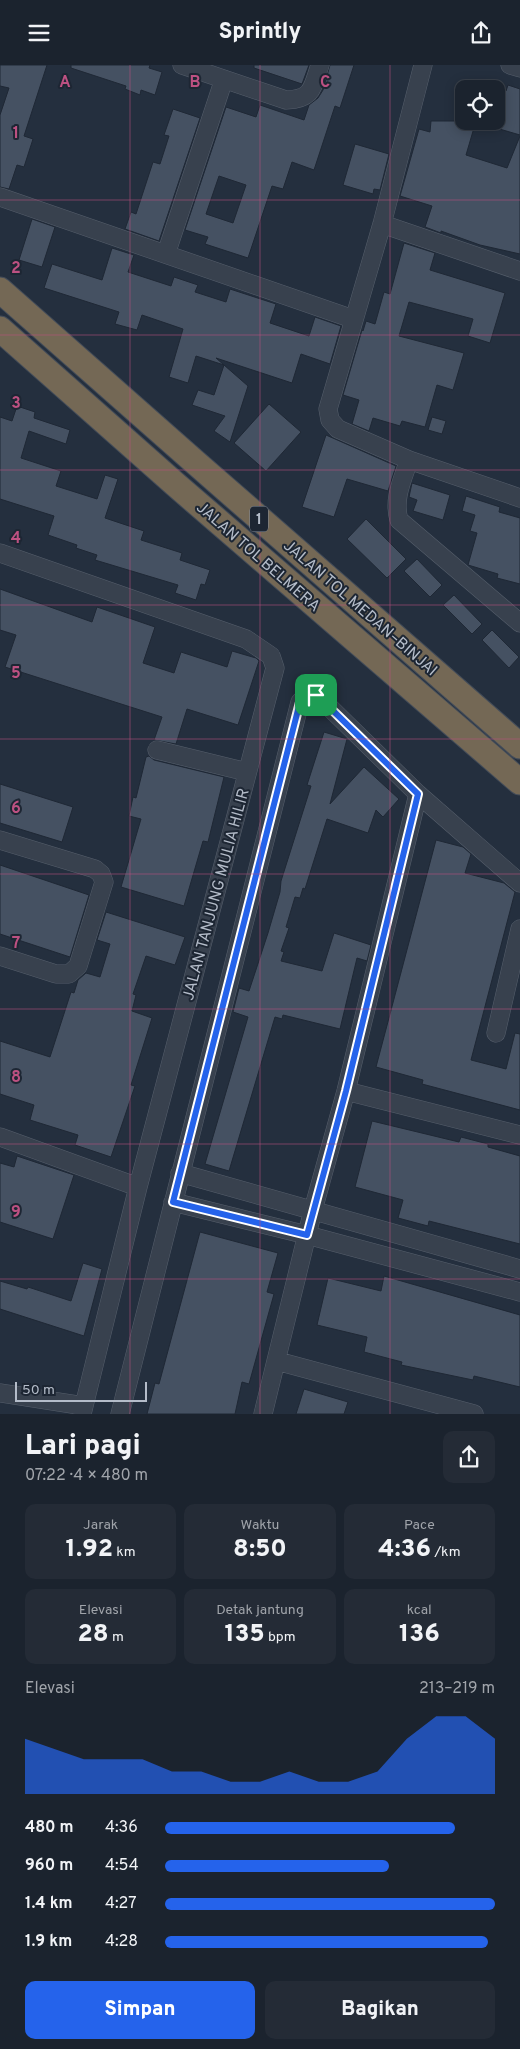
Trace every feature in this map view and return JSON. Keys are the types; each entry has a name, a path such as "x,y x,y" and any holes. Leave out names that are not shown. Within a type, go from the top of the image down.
{"highway":[{"name":"JALAN TOL MEDAN–BINJAI","path":"0,290 520,746"},
{"name":"JALAN TOL BELMERA","path":"0,329 175,484 520,781"}],"street":[{"path":"182,65 286,101 300,100 310,93 320,65"},
{"path":"423,65 382,224 328,409 330,420 338,429 409,460 520,498"},
{"path":"510,65 520,68"},
{"path":"166,253 224,79"},
{"path":"0,197 353,319"},
{"path":"382,224 520,271"},
{"path":"409,460 396,497 396,509 399,520 520,623"},
{"name":"JALAN TANJUNG MULIA HILIR","path":"0,553 246,639 271,656 275,668 138,1187 83,1410"},
{"path":"487,595 520,607"},
{"path":"120,1414 300,702 307,695 319,697 418,794 520,883"},
{"path":"156,750 247,773"},
{"path":"263,1414 313,1210 346,1091 418,794"},
{"path":"0,840 95,869 102,874 104,882 78,966 69,974 56,974 0,956"},
{"path":"496,1033 513,997 520,929"},
{"path":"346,1091 520,1135"},
{"path":"0,1137 138,1187"},
{"path":"180,1173 520,1269"},
{"path":"173,1202 307,1235 520,1292"},
{"path":"277,1361 474,1414"},
{"path":"0,1393 83,1410"}],"building":[{"path":"0,65 47,65 24,136 33,139 24,167 17,165 9,189 0,187 0,115 9,88 0,86"},
{"path":"71,65 150,65 149,68 162,72 155,95 141,90 140,95 125,89 126,86 71,68"},
{"path":"254,65 309,65 302,84 254,68"},
{"path":"330,65 354,65 340,108 335,106 314,170 292,162 283,189 272,186 248,258 205,244 208,237 185,230 226,107 256,117 260,105 304,120 309,105 318,98 323,90","holes":["219,176 246,185 233,223 206,214"]},
{"path":"508,85 520,89 520,135 503,130 505,130 506,91"},
{"path":"173,109 200,118 159,241 125,229 131,212 136,214 153,162 160,164 169,136 164,135"},
{"path":"431,121 455,121 455,130 473,130 466,155 507,168 520,136 520,254 480,245 425,227 432,206 400,196 419,129 430,132"},
{"path":"355,144 389,154 380,190 374,189 373,194 343,185"},
{"path":"32,219 55,227 42,267 19,260"},
{"path":"404,243 435,253 430,270 505,293 490,343 468,336 473,319 409,302 399,336 464,353 453,390 437,385 425,427 402,421 400,426 373,418 369,431 352,424 359,400 343,395 362,330 366,321 375,324 384,292 390,294"},
{"path":"112,248 134,255 128,272 171,286 174,277 198,285 195,292 226,302 230,289 276,304 270,323 309,336 315,317 341,326 330,364 301,354 292,383 216,358 224,365 196,356 188,383 169,377 183,329 142,315 137,330 115,324 119,312 44,288 52,264 102,280"},
{"path":"224,365 248,386 230,442 214,431 225,416 192,405 198,390 214,395"},
{"path":"269,404 301,432 266,471 234,443"},
{"path":"17,406 35,412 34,418 70,430 66,444 29,431 21,458 61,471 56,486 97,499 105,475 118,479 105,518 144,531 141,540 182,553 180,560 210,570 205,585 201,584 196,600 175,593 178,585 95,560 97,555 76,548 77,545 48,535 54,516 0,499 0,417 12,421"},
{"path":"432,417 446,421 442,434 428,430"},
{"path":"326,435 396,466 388,491 347,479 334,517 302,507"},
{"path":"412,483 450,495 443,520 413,511 417,500 409,497"},
{"path":"466,496 500,507 499,512 520,518 520,584 497,578 498,574 468,565 477,533 470,531 475,515 462,511"},
{"path":"366,519 406,559 387,578 347,539"},
{"path":"417,559 442,585 430,597 404,571"},
{"path":"0,589 92,622 97,607 155,627 143,663 174,673 181,652 227,667 232,651 256,658 259,661 238,725 187,709 176,744 154,740 162,717 5,667 16,635 0,630"},
{"path":"454,595 482,624 472,634 443,605"},
{"path":"492,630 519,657 509,668 482,640"},
{"path":"324,732 347,739 330,804 364,767 399,799 383,817 376,810 368,833 327,819 305,889 303,888 300,898 295,897 286,927 289,928 281,951 284,952 281,961 322,971 334,933 371,945 367,961 357,958 340,1029 283,1015 282,1019 275,1017 229,1171 205,1164 248,1017 233,1012 239,988 249,991 268,933 280,892 281,881 311,786 307,785"},
{"path":"149,756 154,760 224,777 208,842 203,841 184,906 121,887 141,819 129,816 133,797 136,798 146,757"},
{"path":"0,784 73,807 62,842 0,823"},
{"path":"436,840 463,847 471,854 465,873 504,883 515,892 471,1060 506,1069 515,1033 520,1034 520,1110 422,1084 423,1080 376,1067"},
{"path":"0,865 89,895 70,957 0,934"},
{"path":"106,912 185,937 175,965 146,956 133,994 136,995 132,1011 152,1018 131,1085 135,1086 111,1157 75,1145 78,1135 30,1120 34,1105 0,1094 0,1041 50,1057 71,992 74,993 78,980 86,973 100,977 110,944 97,940"},
{"path":"372,1121 459,1142 461,1137 488,1144 488,1147 520,1156 520,1244 429,1221 428,1226 398,1218 403,1200 355,1187"},
{"path":"17,1156 74,1175 53,1239 0,1222 0,1163 14,1167"},
{"path":"200,1232 278,1253 267,1292 274,1294 249,1384 242,1382 235,1414 147,1414 155,1383 159,1384"},
{"path":"83,1263 102,1269 84,1336 0,1309 0,1281 27,1289 28,1287 71,1301"},
{"path":"384,1276 520,1315 520,1387 474,1376 473,1380 401,1365 402,1362 364,1352 367,1337 317,1325 328,1278 381,1291"},
{"path":"304,1389 348,1402 344,1414 296,1414"}],"route":[{"path":"307,695 316,695 418,794 346,1091 307,1235 173,1202 300,702 307,695"}]}
